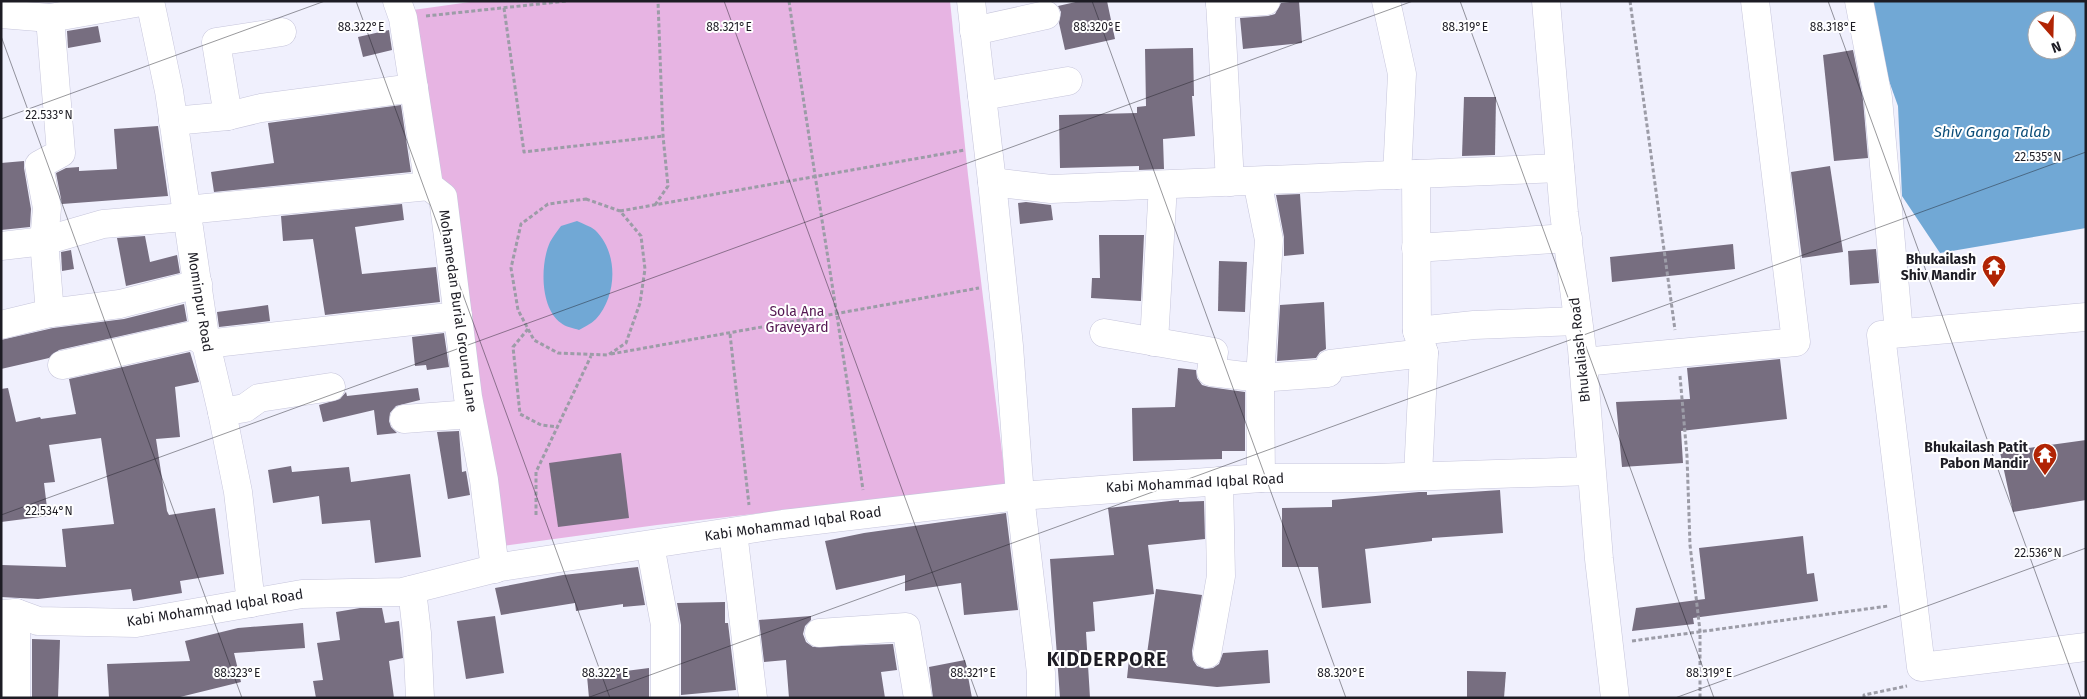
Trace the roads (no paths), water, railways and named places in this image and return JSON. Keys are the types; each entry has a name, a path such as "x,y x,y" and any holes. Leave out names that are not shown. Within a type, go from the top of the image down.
{"street":[{"path":"1,14 50,18 148,1"},
{"name":"Mominpur Road","path":"148,1 173,121 206,344 238,492 251,603"},
{"path":"971,1 1003,284 1020,496 1041,673 1041,698"},
{"path":"1230,182 1220,3 1266,1"},
{"path":"1386,1 1402,74 1406,175 1416,248 1420,342 1418,475"},
{"name":"Bhukaliash Road","path":"1546,1 1560,168 1583,362 1591,471 1615,698"},
{"path":"1583,362 1796,342 1756,1"},
{"path":"1859,1 1878,98 1899,333"},
{"path":"1,246 44,241 103,224 429,186 400,10"},
{"path":"974,31 1046,14"},
{"path":"50,18 61,153 39,165 47,208 44,241 50,313"},
{"path":"228,116 216,42 282,32"},
{"path":"982,96 1068,81"},
{"path":"173,121 228,116 261,108 414,88"},
{"path":"992,182 1050,189 1560,168"},
{"path":"1257,181 1269,240 1260,378 1261,478"},
{"path":"1154,342 1163,185"},
{"name":"Mohamedan Burial Ground Lane","path":"429,186 443,197 471,414 484,480 494,569"},
{"path":"1416,248 1568,238"},
{"path":"1,325 50,313 120,304 198,284"},
{"path":"62,365 194,335 206,344 458,316"},
{"path":"2086,317 1881,334 1921,667 2086,647"},
{"path":"1104,333 1214,352 1211,372 1260,378 1328,373 1330,364 1420,342 1474,325 1578,321"},
{"path":"222,412 245,408 259,398 331,387"},
{"path":"404,419 471,414"},
{"name":"Kabi Mohammad Iqbal Road","path":"9,614 38,621 136,623 302,594 402,592 494,569 743,530 1020,496 1261,478 1374,478 1418,475 1591,471"},
{"path":"1207,654 1221,576 1219,481"},
{"path":"743,530 754,698"},
{"path":"650,545 666,625 665,698"},
{"path":"412,590 417,633 420,698"},
{"path":"9,614 16,698"},
{"path":"820,633 906,627 918,698"}],"water":[{"name":"Shiv Ganga Talab","path":"1873,1 2086,1 2086,228 1940,253 1902,196 1898,106 1884,67"},
{"path":"577,221 595,230 603,239 608,250 612,274 608,299 603,310 594,321 579,330 563,324 554,316 549,307 544,285 545,262 552,238 561,226"}],"place":[{"name":"Bhukailash Shiv Mandir","path":"1994,288"},
{"name":"Bhukailash Patit Pabon Mandir","path":"2045,476"}],"district":[{"name":"KIDDERPORE","path":"1107,659"}],"park label":[{"name":"Sola Ana Graveyard","path":"797,320"}]}
